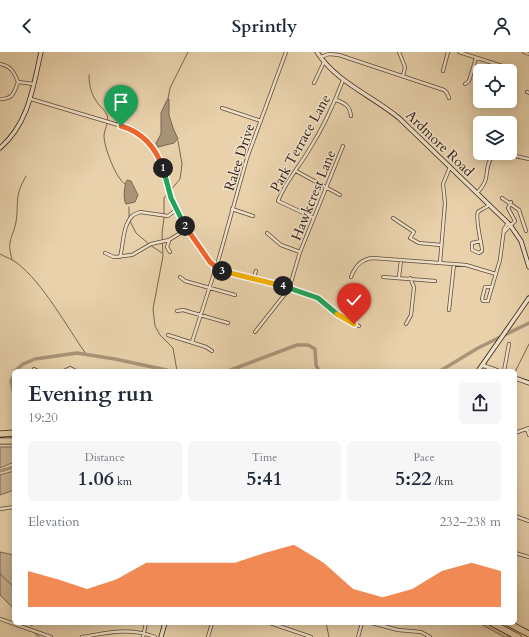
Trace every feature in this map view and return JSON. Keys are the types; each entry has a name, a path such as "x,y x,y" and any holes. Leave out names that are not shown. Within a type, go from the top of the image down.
{"highway":[{"path":"0,434 12,433"},
{"path":"0,442 11,441"},
{"path":"496,625 518,637"},
{"path":"512,625 529,634"}],"street":[{"path":"0,148 17,130 31,99 41,52"},
{"name":"Ralee Drive","path":"192,342 208,287 216,268 247,158 286,52"},
{"name":"Ardmore Road","path":"316,52 328,69 384,106 399,118 509,224 521,241 529,267"},
{"path":"399,52 405,67 403,76"},
{"path":"443,71 448,52"},
{"path":"459,52 495,64"},
{"path":"524,52 529,54"},
{"path":"320,58 326,55 336,54 444,90 448,93 449,98"},
{"path":"465,84 469,81 476,58"},
{"path":"314,83 324,62"},
{"path":"0,64 10,66 18,82 12,97 9,99 0,99"},
{"name":"Park Terrace Lane","path":"314,218 278,200 284,187 310,149 336,100 343,80"},
{"path":"18,82 34,84"},
{"path":"31,99 135,130 141,134 162,165 176,210 187,229 210,262 216,268 253,279 270,282 318,298 332,310 359,326"},
{"path":"336,100 347,105 351,109 351,116"},
{"path":"222,108 261,121"},
{"name":"Hawkcrest Lane","path":"255,332 288,289 300,252 343,146"},
{"path":"517,156 529,159"},
{"path":"477,193 486,182 490,160"},
{"path":"440,263 445,203 443,184 450,167"},
{"path":"296,170 340,196"},
{"path":"502,198 516,206 522,214 526,231"},
{"path":"492,287 485,287 482,299 483,301 488,301 496,274 500,260 504,229 515,221 508,208 510,202"},
{"path":"481,241 472,243 472,250 481,253 482,248 481,241 477,215 490,205"},
{"path":"232,209 253,216"},
{"path":"120,257 124,241 124,228 133,214 140,212 168,216 176,210"},
{"path":"393,218 414,232 410,238 416,242 441,245"},
{"path":"105,253 120,257 132,255 151,244 169,240 187,229"},
{"name":"Hawkcrest Lane","path":"267,233 282,245 300,252"},
{"path":"169,240 167,247 170,252"},
{"path":"351,278 359,263 368,258 472,266 496,274"},
{"path":"399,277 400,260"},
{"path":"449,310 454,264"},
{"path":"253,279 256,271"},
{"path":"180,277 185,281 235,295"},
{"path":"383,277 399,277 435,281"},
{"path":"406,324 411,315 414,288 410,278"},
{"path":"479,369 529,298"},
{"path":"177,311 183,310 228,323"},
{"path":"168,335 206,346 212,351"},
{"path":"504,369 509,344"},
{"path":"482,365 493,369"},
{"path":"517,379 529,383"},
{"path":"517,432 528,429 529,435"},
{"path":"0,509 12,507"},
{"path":"517,517 529,521"},
{"path":"517,554 529,557"},
{"path":"0,619 12,623"},
{"path":"17,625 51,637"},
{"path":"143,637 146,625"},
{"path":"162,637 165,625"},
{"path":"209,637 212,625"},
{"path":"276,625 310,637"},
{"path":"358,637 361,625"},
{"path":"379,625 398,630 421,632 430,637"},
{"path":"82,637 127,630 144,633 155,637"},
{"path":"112,632 114,637"}],"shaded area":[{"path":"169,99 169,115 178,139 174,143 158,147 156,143 161,134 161,113 167,100"},
{"path":"127,180 131,181 138,195 135,202 126,204 124,192"},
{"path":"0,447 12,447 12,463 0,468"},
{"path":"12,472 12,491 0,495 0,475"},
{"path":"0,552 12,555 12,607 0,595"},
{"path":"483,625 490,625 512,637 504,637"}],"waterway":[{"path":"168,99 170,88 188,52"},
{"path":"89,75 92,93 105,112 108,120"},
{"path":"107,124 104,136 106,147 114,170 125,184"},
{"path":"177,369 173,348 160,335 155,326 153,309 163,256 162,233 164,198 180,179 182,164 178,141"},
{"path":"12,259 10,253 10,243 16,222 18,194 26,176"},
{"path":"129,207 129,217"},
{"path":"130,221 136,233 149,244"},
{"path":"150,245 162,253"},
{"path":"0,254 17,263 36,282 86,354"},
{"path":"443,369 478,348 529,323"},
{"path":"516,369 529,344"},
{"path":"233,369 297,345 308,345 315,349 316,365 318,369"},
{"path":"17,369 23,364 35,359 77,353 162,369"},
{"path":"12,379 12,386"},
{"path":"0,471 12,468"},
{"path":"0,574 12,585"},
{"path":"326,625 329,637"},
{"path":"35,634 40,637"}],"route":[{"path":"121,126 135,130 147,140 162,165 171,198 179,216 211,264 216,267 215,269 270,282 318,298 329,308 354,324"}]}
